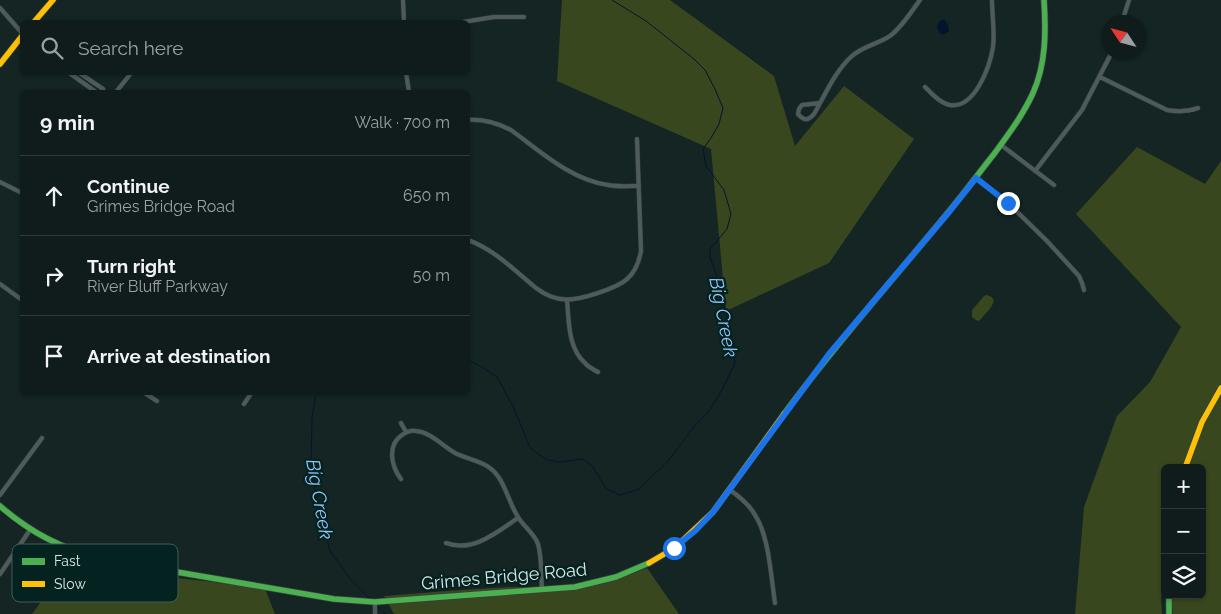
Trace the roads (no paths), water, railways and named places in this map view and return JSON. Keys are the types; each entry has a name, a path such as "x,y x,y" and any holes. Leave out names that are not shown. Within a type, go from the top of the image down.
{"street":[{"path":"36,20 53,0"},
{"path":"403,0 404,20"},
{"path":"820,103 802,105 798,114 806,120 810,119 814,114 833,80 847,61 858,51 879,42 895,32 920,0"},
{"path":"925,87 941,101 950,105 961,104 971,97 986,72 992,49 994,24 992,0"},
{"name":"Grimes Bridge Road","path":"178,572 334,599 375,602 574,587 600,582 625,574 649,564 674,548 695,531 713,512 829,354 949,212 1001,145 1027,106 1038,80 1046,40 1044,0"},
{"path":"1124,15 1129,0"},
{"path":"0,8 20,32"},
{"path":"470,21 494,17 524,17"},
{"path":"0,64 20,37"},
{"path":"1035,171 1077,117 1108,60"},
{"path":"72,75 93,90"},
{"path":"82,75 103,90"},
{"path":"118,90 130,75"},
{"path":"406,75 409,90"},
{"path":"81,82 85,77"},
{"path":"1100,77 1167,110 1184,112 1198,108"},
{"path":"470,120 481,120 511,130 581,177 608,185 639,186"},
{"path":"470,241 500,257 541,292 553,298 566,300 581,299 616,287 627,280 635,271 640,261 637,139"},
{"path":"1001,145 1054,186"},
{"path":"976,178 1008,203 1047,241 1079,276 1084,290"},
{"path":"0,182 20,192"},
{"path":"0,284 20,299"},
{"path":"566,300 574,349 585,364 598,372"},
{"path":"1186,464 1202,422 1221,388"},
{"path":"147,395 157,402"},
{"path":"244,404 250,395"},
{"path":"401,423 406,432"},
{"path":"401,479 395,470 392,451 396,440 406,432 424,432 456,453 490,467 500,479 518,518 532,533 538,544 542,590"},
{"path":"0,495 42,438"},
{"path":"730,490 749,506 762,527 775,603"},
{"name":"Grimes Bridge Road","path":"0,506 30,530 56,544"},
{"path":"446,543 458,546 478,542 490,537 518,518"},
{"path":"20,544 30,530"},
{"path":"0,574 12,556"},
{"path":"1168,599 1169,614"},
{"path":"375,602 375,614"}],"water":[{"path":"944,19 949,31 943,35 937,27 939,22"}],"waterway":[{"name":"Big Creek","path":"470,361 497,377 514,408 530,448 547,460 560,462 583,459 593,467 606,489 620,495 639,489 668,461 693,428 710,410 735,363 734,349 718,279 710,257 710,249 727,229 731,214 724,190 706,166 703,149 719,124 723,108 705,70 694,59 646,21 612,0"},
{"name":"Big Creek","path":"316,395 312,417 311,467 319,511 329,549 351,580 370,599"},
{"name":"Big Creek","path":"376,605 385,614"}]}
